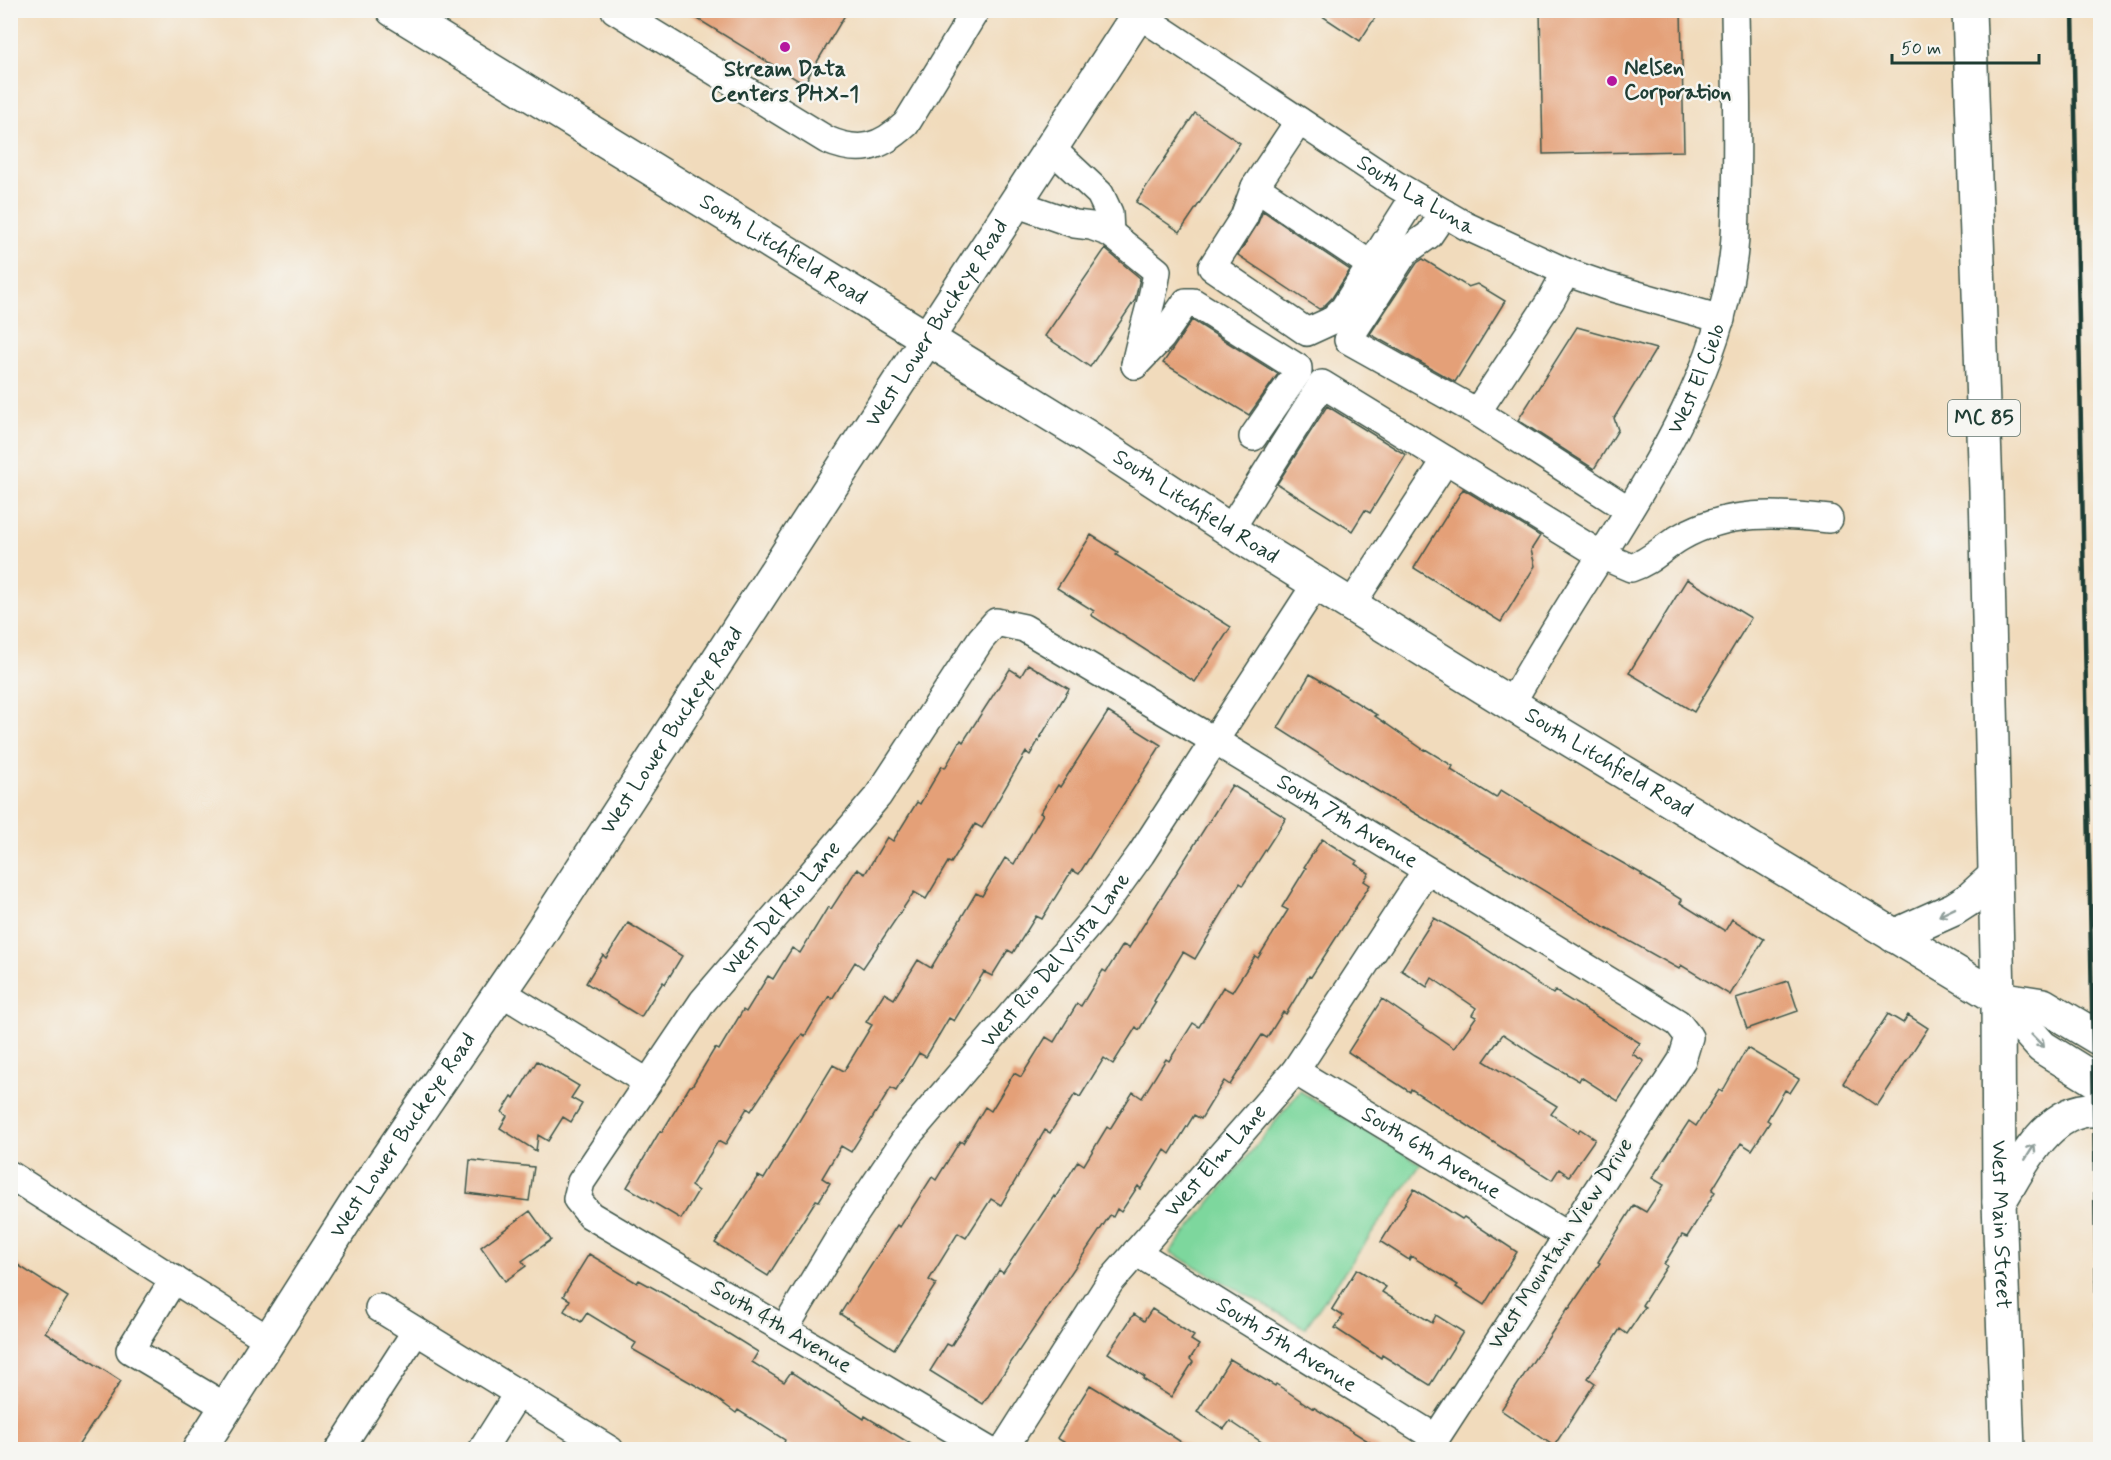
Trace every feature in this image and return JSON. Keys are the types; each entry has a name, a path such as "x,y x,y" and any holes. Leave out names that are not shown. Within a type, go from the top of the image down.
{"main road":[{"name":"South Litchfield Road","path":"393,10 1086,436 1351,606 1998,998 2042,1047 2100,1083"},
{"name":"MC 85","path":"1969,10 1986,490 1998,998"},
{"name":"West Lower Buckeye Road","path":"199,1449 357,1202 501,992 1139,12"},
{"path":"1894,936 1954,909 1971,898 1994,877"},
{"name":"South Litchfield Road","path":"1998,998 2043,1005 2100,1039"},
{"name":"West Main Street","path":"1998,998 1999,1202 2007,1449"},
{"path":"1999,1202 2049,1127 2077,1113 2100,1110"}],"street":[{"path":"615,10 827,140 857,149 881,143 906,124 976,10"},
{"name":"West El Cielo","path":"1511,704 1653,471 1688,405 1721,319 1732,265 1736,222 1735,10"},
{"name":"South La Luna","path":"1139,12 1414,197 1466,226 1566,272 1721,319"},
{"path":"1299,121 1255,187 1244,217 1212,267 1306,332 1331,321 1344,308 1414,197"},
{"path":"1051,148 1100,194 1109,213 1110,233"},
{"path":"1255,187 1371,265"},
{"path":"1015,203 1075,224 1091,226 1110,233 1157,271 1135,365 1161,338 1186,302 1190,301 1298,368 1298,372 1253,437"},
{"path":"1444,213 1429,235 1406,252 1348,340 1477,412 1629,510"},
{"path":"1477,412 1551,300 1566,272"},
{"path":"1230,530 1322,384 1601,555 1631,568 1644,564 1680,537 1707,524 1735,516 1796,515 1829,519"},
{"path":"1351,606 1446,460"},
{"name":"West Rio Del Vista Lane","path":"785,1329 841,1235 908,1135 1097,915 1141,854 1316,584"},
{"name":"South 7th Avenue","path":"996,622 1024,628 1215,741 1678,1023 1689,1037"},
{"name":"West Del Rio Lane","path":"577,1199 581,1182 702,1001 878,796 981,639 996,622"},
{"name":"West Elm Lane","path":"1003,1449 1110,1282 1295,1071 1426,871"},
{"path":"501,992 646,1082"},
{"name":"West Mountain View Drive","path":"1432,1444 1682,1060 1689,1037"},
{"name":"South 6th Avenue","path":"1295,1071 1566,1235"},
{"path":"10,1175 269,1340"},
{"name":"South 4th Avenue","path":"577,1199 591,1215 988,1449"},
{"name":"South 5th Avenue","path":"1136,1252 1432,1444"},
{"path":"174,1279 130,1350 226,1407"},
{"path":"379,1308 610,1449"},
{"path":"339,1449 416,1330"},
{"path":"482,1449 518,1393"}],"green space":[{"path":"1300,1091 1421,1164 1305,1328 1170,1252"}],"building":[{"name":"Stream Data Centers PHX-1","path":"683,10 848,10 804,84"},
{"path":"1313,10 1380,10 1360,41"},
{"name":"Nelsen Corporation","path":"1540,10 1681,10 1684,151 1543,154"},
{"path":"1195,113 1240,143 1180,232 1136,202"},
{"path":"1263,211 1350,270 1332,298 1322,308 1319,309 1238,255"},
{"path":"1105,249 1140,278 1135,300 1090,367 1045,336"},
{"path":"1423,259 1468,287 1477,284 1505,301 1455,382 1370,334 1417,263"},
{"path":"1192,320 1278,374 1249,415 1163,363"},
{"path":"1577,327 1656,349 1614,418 1618,430 1594,469 1518,420"},
{"path":"1327,406 1406,455 1370,513 1365,510 1352,531 1277,484"},
{"path":"1463,489 1540,536 1531,550 1535,566 1501,622 1414,568"},
{"path":"1091,535 1118,552 1116,555 1231,627 1195,682 1091,615 1094,611 1057,588"},
{"path":"1687,579 1751,618 1694,712 1629,673"},
{"path":"1028,664 1069,689 1030,755 1026,752 982,828 975,824 951,863 948,862 926,899 914,892 863,968 855,962 832,999 829,996 805,1036 802,1034 751,1111 747,1108 725,1145 718,1141 691,1186 698,1191 681,1219 627,1187 660,1131 662,1132 715,1048 719,1050 743,1010 746,1012 768,976 773,979 792,948 800,953 828,907 831,909 857,869 865,874 887,837 893,841 917,802 920,804 942,766 945,768 961,740 963,742 1010,669 1021,676"},
{"path":"1310,674 1377,715 1375,716 1424,750 1453,766 1451,770 1496,798 1501,790 1642,874 1682,900 1680,903 1725,931 1732,919 1764,939 1730,995 1681,965 1679,969 1608,930 1369,786 1278,728"},
{"path":"1108,712 1161,745 1079,874 1072,870 1042,919 1036,916 1013,953 1008,950 992,976 984,972 954,1021 949,1018 926,1057 919,1053 896,1091 891,1088 851,1152 841,1146 822,1178 830,1183 819,1201 816,1200 768,1276 715,1243 758,1176 764,1179 833,1065 844,1071 872,1025 866,1022 884,993 894,999 918,960 931,968 976,893 982,896 1005,858 1014,864 1043,814 1040,813 1058,785 1060,787"},
{"path":"1232,785 1286,818 1243,885 1240,883 1195,959 1183,952 1139,1030 1136,1027 1113,1064 1104,1058 1080,1097 1075,1094 1050,1133 1045,1130 1001,1205 991,1199 966,1238 958,1233 929,1280 936,1284 894,1349 840,1314 897,1225 900,1227 932,1177 936,1180 960,1141 963,1143 985,1107 991,1111 1014,1073 1021,1077 1046,1037 1054,1042 1077,1004 1081,1006 1103,970 1106,972 1123,945 1129,948"},
{"path":"1322,839 1357,861 1355,864 1369,873 1364,881 1370,885 1286,1014 1283,1012 1267,1038 1262,1035 1230,1085 1224,1081 1201,1119 1194,1115 1170,1154 1165,1150 1141,1189 1138,1186 1121,1212 1117,1209 1113,1217 1110,1215 983,1404 930,1371 947,1344 951,1346 999,1270 1003,1273 1078,1161 1084,1165 1107,1127 1110,1129 1133,1092 1142,1098 1166,1059 1169,1061 1193,1023 1199,1027 1223,987 1232,992 1255,956 1258,958 1288,910 1282,907"},
{"path":"1434,918 1471,939 1553,994 1555,991 1640,1043 1632,1054 1644,1061 1618,1101 1581,1077 1579,1081 1536,1056 1503,1034 1484,1061 1557,1106 1551,1114 1578,1132 1580,1129 1595,1139 1569,1176 1559,1169 1552,1180 1411,1089 1410,1092 1348,1052 1382,999 1454,1048 1476,1017 1472,1015 1476,1008 1432,978 1427,987 1401,970"},
{"path":"628,923 682,956 641,1017 586,983 603,955 606,958"},
{"path":"1788,981 1798,1011 1747,1029 1736,998"},
{"path":"1888,1014 1903,1023 1908,1015 1928,1028 1877,1106 1843,1083"},
{"path":"1747,1048 1799,1079 1790,1093 1785,1090 1767,1120 1770,1122 1752,1150 1741,1143 1712,1190 1715,1192 1687,1237 1682,1235 1664,1264 1667,1266 1642,1305 1645,1307 1627,1334 1620,1329 1588,1378 1595,1383 1554,1446 1501,1410 1600,1263 1598,1262 1634,1205 1646,1212 1664,1185 1652,1178 1689,1121 1696,1126 1719,1090 1722,1092"},
{"path":"537,1061 579,1086 571,1098 582,1104 571,1122 563,1117 548,1141 538,1135 536,1151 500,1128 507,1116 502,1112 512,1096 514,1098"},
{"path":"470,1160 534,1167 529,1201 467,1193"},
{"path":"1414,1189 1462,1219 1464,1217 1517,1252 1484,1305 1456,1287 1458,1285 1411,1256 1409,1260 1381,1242"},
{"path":"530,1211 551,1240 522,1261 526,1266 505,1281 481,1247"},
{"path":"589,1254 637,1283 639,1280 666,1295 758,1352 752,1362 784,1382 791,1372 864,1419 865,1416 919,1449 795,1449 784,1443 785,1440 738,1410 736,1413 709,1393 632,1349 636,1343 587,1313 581,1322 564,1311 570,1300 563,1296"},
{"path":"10,1260 68,1297 45,1332 121,1381 76,1449 10,1449"},
{"path":"1357,1269 1386,1287 1382,1292 1432,1323 1436,1315 1463,1332 1430,1385 1382,1355 1381,1358 1335,1328 1343,1316 1332,1309"},
{"path":"1152,1309 1194,1336 1191,1340 1199,1345 1190,1359 1193,1362 1171,1397 1108,1353 1134,1314 1144,1321"},
{"path":"1230,1359 1275,1386 1276,1384 1381,1449 1272,1449 1230,1421 1224,1429 1197,1412"},
{"path":"1090,1385 1192,1449 1075,1449 1057,1438"}],"railway":[{"path":"2073,10 2099,1450"}],"place":[{"name":"Stream Data Centers PHX-1","path":"785,47"},
{"name":"Nelsen Corporation","path":"1612,81"}]}
